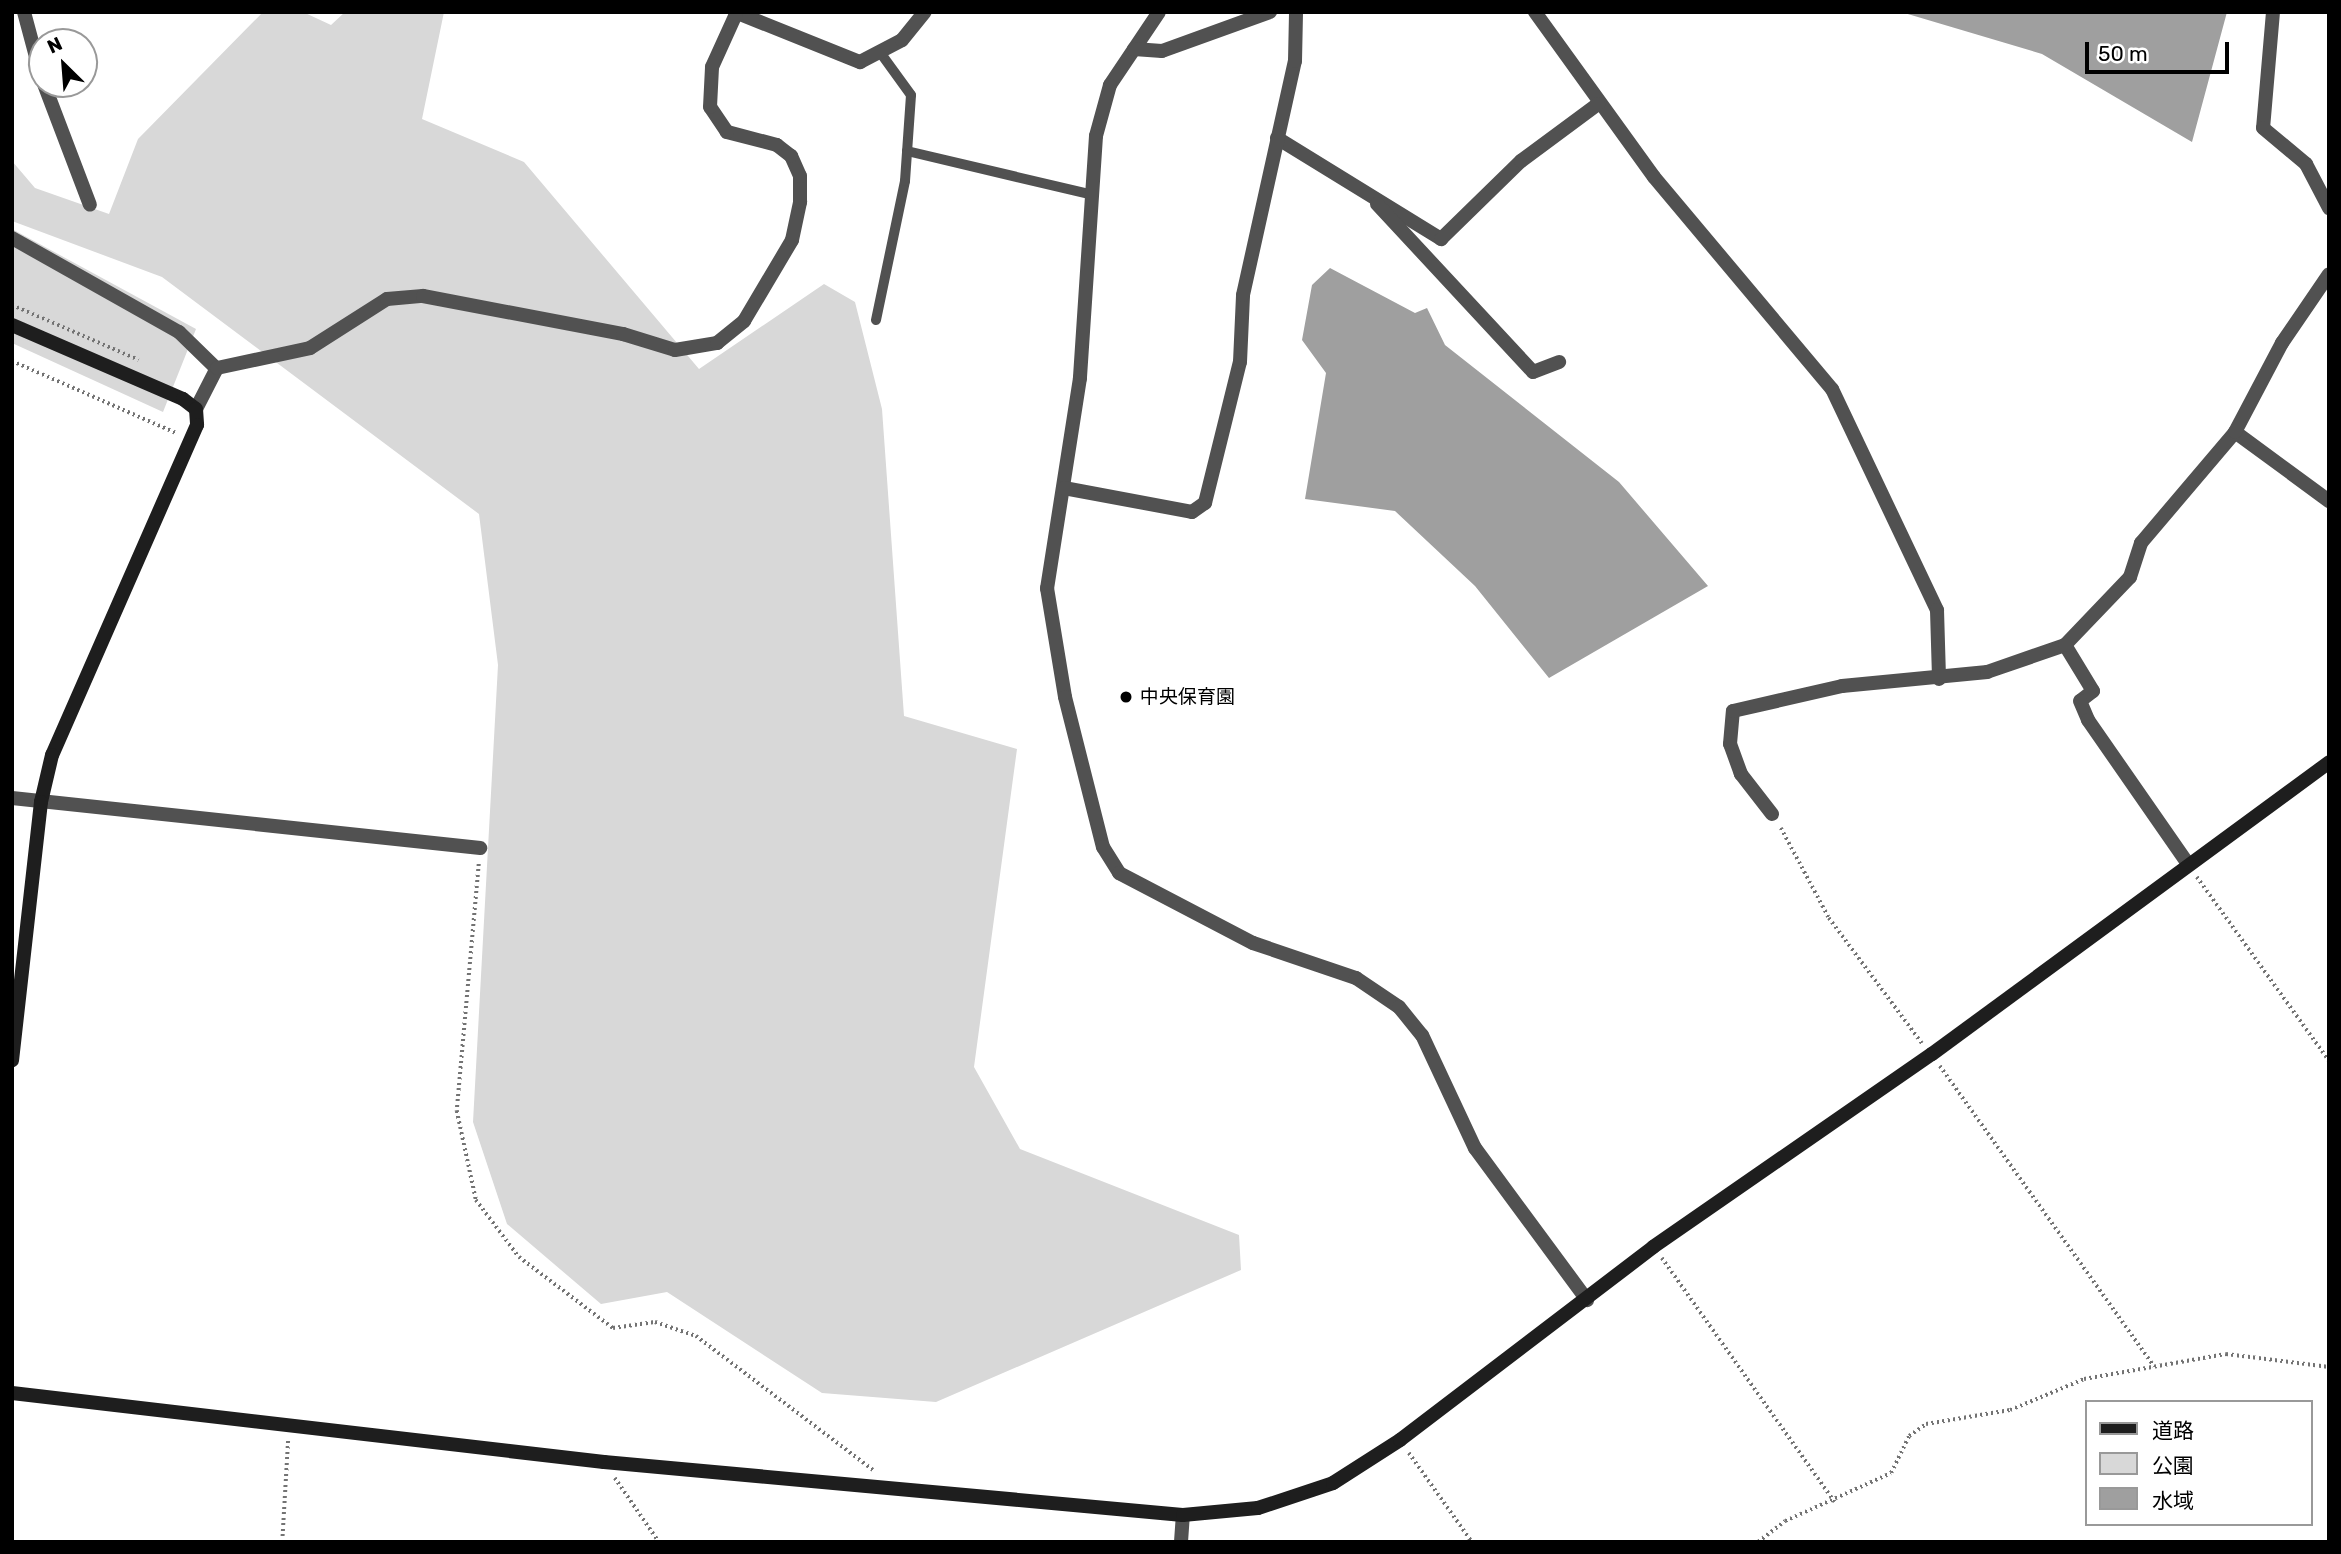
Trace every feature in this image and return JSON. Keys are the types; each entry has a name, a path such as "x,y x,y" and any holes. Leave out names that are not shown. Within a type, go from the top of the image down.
{"street":[{"path":"12,1060 41,802 69,713 191,440 196,409 217,369 310,348 365,309 423,296 623,334 676,350 717,342 744,321 792,240 800,202 800,176 791,156 777,145 727,132 710,107 712,67 735,13 847,59 882,55 925,12"},
{"path":"1159,12 1110,85 1096,136 1080,378 1048,618 1082,770 1103,847 1119,873 1253,943 1356,978 1399,1007 1422,1035 1475,1148 1587,1300"},
{"path":"1134,49 1162,51 1270,12"},
{"path":"1064,488 1192,512 1205,503 1240,362 1243,295 1295,61 1296,12"},
{"path":"1535,12 1598,103 1832,389 1937,610 1939,679"},
{"path":"2273,12 2263,128 2306,164 2329,208"},
{"path":"49,98 90,205"},
{"path":"1277,138 1441,239 1521,161 1598,103"},
{"path":"1369,195 1533,372 1559,362"},
{"path":"12,238 179,332 217,369"},
{"path":"1772,814 1741,774 1730,744 1733,711 1842,686 1939,679 1987,672 2065,645 2130,577 2141,543 2235,432 2329,274"},
{"path":"12,325 196,409"},
{"path":"2235,432 2329,501"},
{"path":"2065,645 2093,691 2080,701 2088,720 2188,864"},
{"path":"12,1393 289,1422 604,1462 1183,1515 1258,1508 1333,1483 1400,1440 1587,1300 1653,1247 1932,1054 2329,762"},
{"path":"12,799 480,848"},
{"path":"1181,1542 1183,1515"}],"lane":[{"path":"876,320 907,151 911,95 882,55"},
{"path":"907,151 1093,195"}],"path":[{"path":"12,304 150,365"},
{"path":"12,361 191,440"},
{"path":"1772,814 1829,918 1932,1054 2154,1366"},
{"path":"480,848 457,1111 476,1200 519,1258 613,1328 654,1322 696,1336 898,1489"},
{"path":"2188,864 2329,1060"},
{"path":"1653,1247 1835,1502"},
{"path":"1758,1542 1785,1521 1835,1502 1891,1473 1909,1436 1926,1424 2010,1410 2084,1379 2249,1352 2329,1367"},
{"path":"282,1542 289,1422"},
{"path":"1400,1440 1472,1542"},
{"path":"604,1462 659,1542"}],"green space":[{"path":"263,12 303,12 331,25 345,12 444,12 422,119 524,162 699,369 824,284 855,302 882,409 904,716 1017,749 974,1067 1020,1149 1239,1235 1241,1270 936,1402 822,1393 667,1292 601,1304 507,1224 473,1122 498,665 479,514 162,277 12,221 12,161 35,188 109,214 138,139"},
{"path":"12,229 196,329 163,412 12,343"}],"water":[{"path":"1901,12 2227,12 2192,142 2042,54"},
{"path":"1330,268 1415,313 1427,308 1445,345 1619,482 1708,586 1549,678 1475,586 1395,511 1305,499 1326,373 1302,340 1312,285"}],"place":[{"name":"中央保育園","path":"1126,697"}]}
